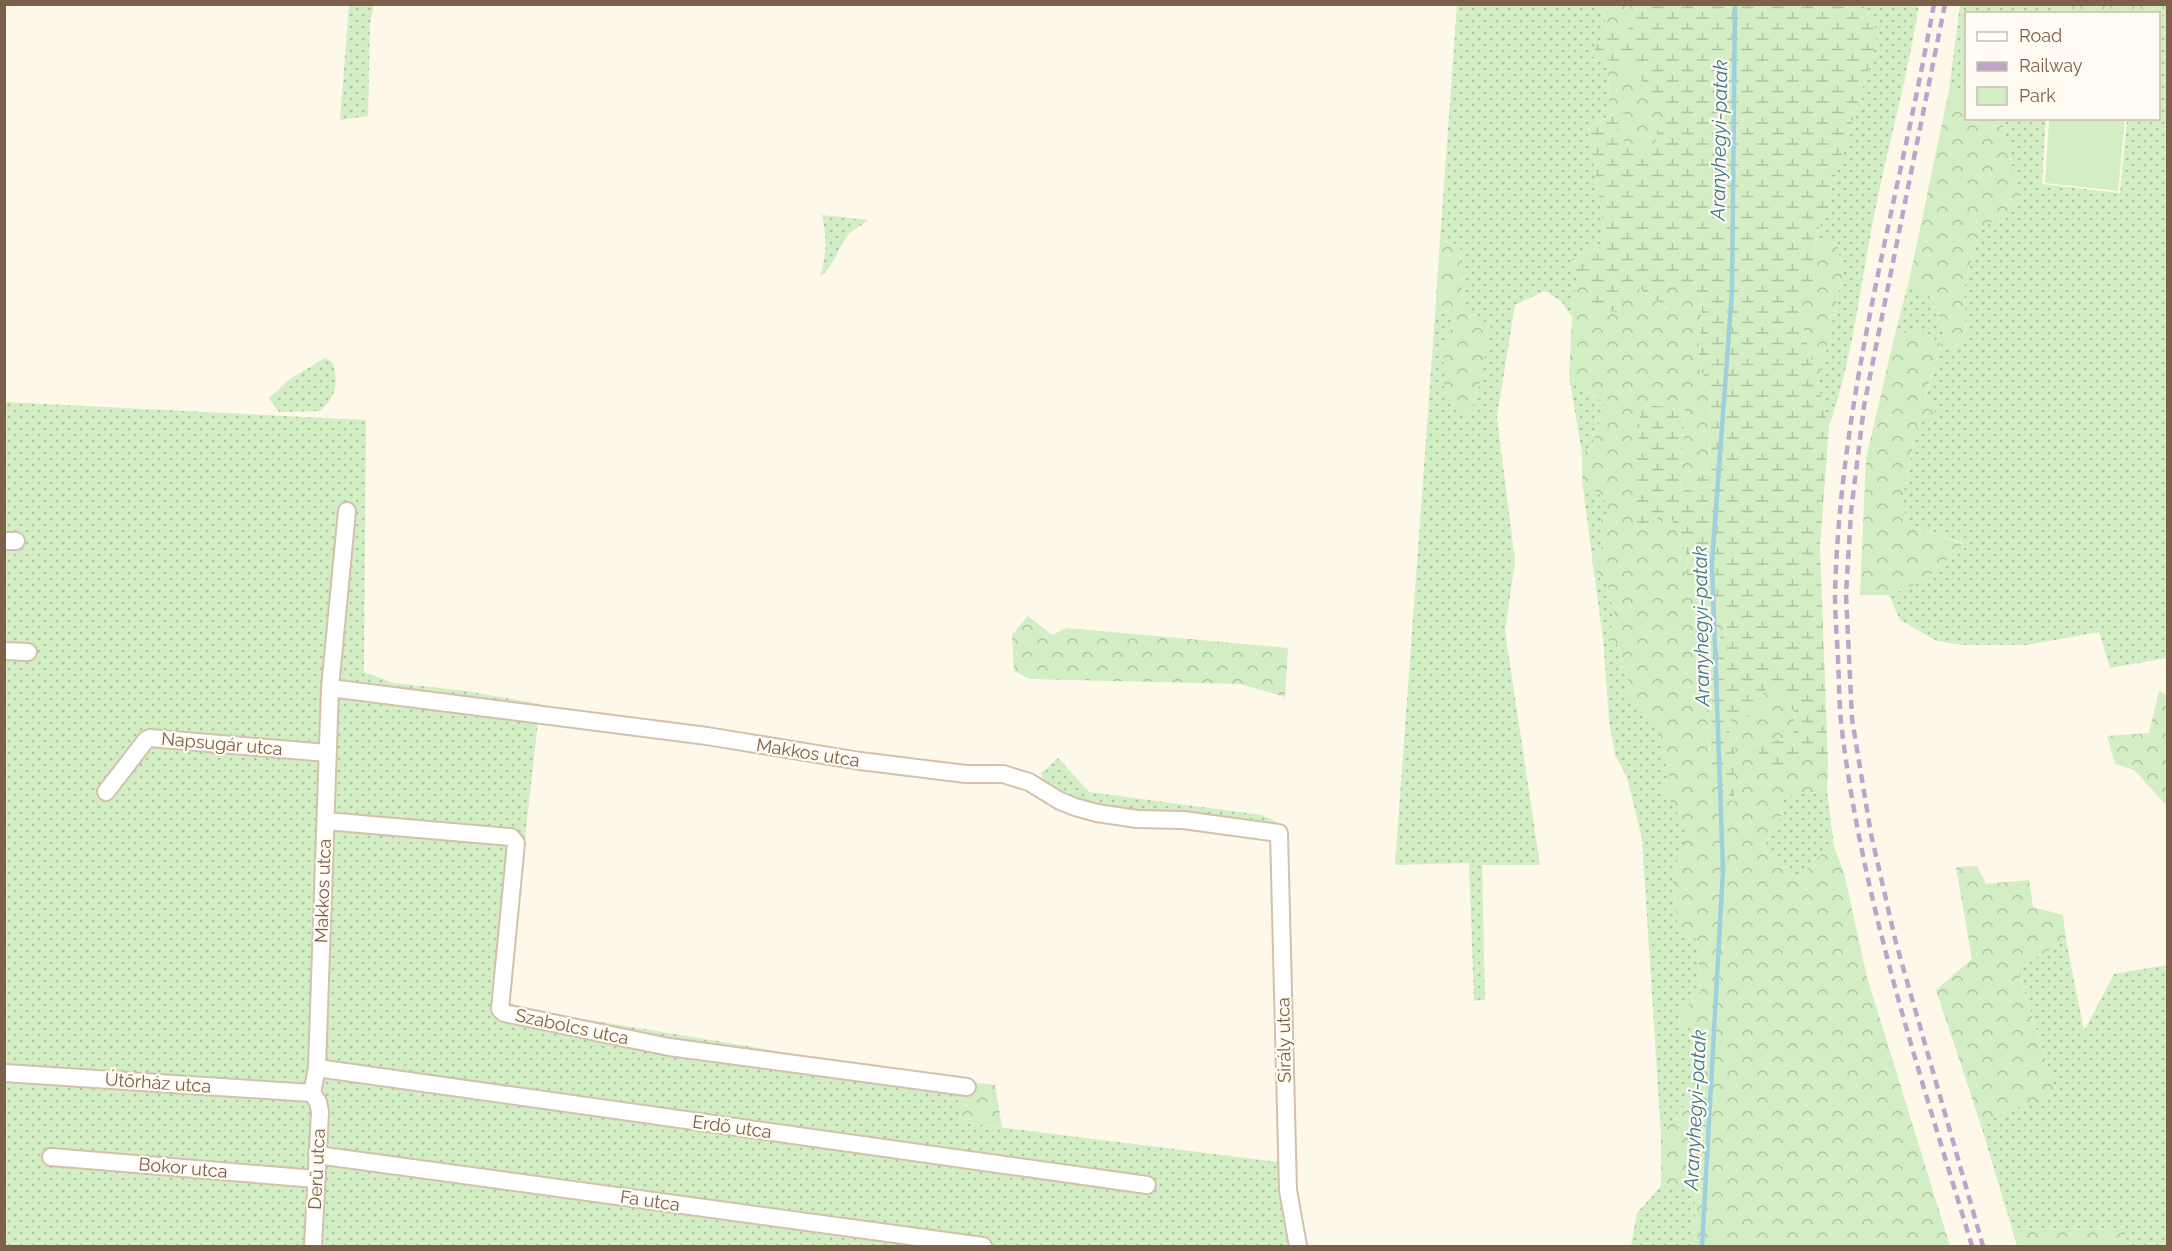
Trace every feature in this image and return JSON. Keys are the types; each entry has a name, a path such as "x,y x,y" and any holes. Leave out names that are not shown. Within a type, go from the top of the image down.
{"street":[{"name":"Makkos utca","path":"312,1093 317,1068 330,688 346,511"},
{"path":"4,651 28,652"},
{"name":"Makkos utca","path":"330,688 706,736 860,761 966,774 1003,774 1029,782 1060,801 1097,813 1137,819 1184,820 1279,833"},
{"name":"Napsugár utca","path":"106,792 146,740 150,738 327,753"},
{"name":"Szabolcs utca","path":"326,820 511,837 516,843 500,1008 504,1013 669,1047 967,1087"},
{"name":"Sirály utca","path":"1279,833 1288,1190 1298,1246"},
{"name":"Erdő utca","path":"317,1068 1147,1185"},
{"name":"Útőrház utca","path":"4,1073 312,1093"},
{"name":"Derű utca","path":"312,1093 318,1102 320,1112 313,1246"},
{"name":"Fa utca","path":"317,1155 982,1246"},
{"name":"Bokor utca","path":"51,1157 316,1179"}],"green space":[{"path":"1601,4 1637,5 1628,30 1607,28"},
{"path":"349,5 374,5 370,23 368,116 340,120"},
{"path":"1457,5 1601,5 1607,28 1591,56 1608,60 1609,116 1589,127 1605,242 1572,259 1577,275 1572,317 1561,301 1545,291 1515,305 1497,417 1515,561 1505,631 1540,865 1482,865 1485,1000 1474,1001 1469,863 1395,865 1435,315 1448,311 1454,323 1442,345 1444,364 1469,417 1480,382 1463,305 1460,246 1440,239"},
{"path":"1637,5 1863,5 1879,35 1816,239 1813,283 1798,309 1829,426 1820,547 1828,763 1806,757 1765,774 1757,747 1793,734 1795,713 1769,681 1754,717 1731,717 1729,739 1735,744 1734,803 1711,768 1706,695 1696,686 1724,630 1726,611 1687,577 1688,558 1668,510 1637,532 1637,455 1641,405 1685,408 1680,492 1692,492 1709,463 1711,385 1698,367 1703,294 1666,282 1670,311 1634,285 1616,312 1591,308 1586,270 1577,275 1572,259 1605,242 1589,127 1620,111 1627,115 1611,138 1650,149 1656,147 1657,131 1669,115 1629,65 1591,56 1607,28 1628,30"},
{"path":"1863,5 1919,5 1874,216 1850,349 1829,426 1818,385 1843,273 1836,239 1816,239 1879,35"},
{"path":"1960,5 2051,5 2054,12 1965,12 1965,90 1949,90"},
{"path":"2051,5 2167,5 2167,15 2160,15 2160,12 2054,12"},
{"path":"2160,15 2167,15 2168,589 2165,590 2168,595 2167,658 2110,668 2099,632 2027,645 1962,645 1937,641 1900,620 1889,595 1925,580 1963,543 1912,527 1901,505 1919,418 1941,344 1924,332 1895,334 1909,281 1933,299 1950,350 1966,338 1964,289 1979,231 2020,202 2002,120 2046,120 2042,184 2120,193 2127,120 2160,120"},
{"path":"1608,60 1629,65 1669,115 1658,131 1656,147 1650,149 1610,138 1620,111 1609,116"},
{"path":"1949,90 1965,90 1965,120 2002,120 2020,202 1979,231 1964,289 1966,338 1950,350 1933,299 1909,281"},
{"path":"2049,120 2125,120 2118,191 2045,183"},
{"path":"822,215 868,220 848,235 832,263 820,276 825,246"},
{"path":"1440,239 1460,246 1463,305 1491,327 1480,382 1469,417 1444,396 1442,345 1454,323 1448,311 1435,315"},
{"path":"1816,239 1836,239 1843,273 1818,385 1798,309 1813,283"},
{"path":"1586,270 1591,308 1616,312 1634,285 1669,311 1666,282 1703,294 1698,367 1711,384 1709,463 1692,492 1680,492 1685,409 1642,405 1637,455 1637,532 1668,510 1688,558 1687,577 1726,611 1724,630 1696,686 1706,695 1711,768 1733,802 1735,745 1729,739 1731,717 1769,680 1795,713 1793,734 1765,773 1806,757 1828,763 1827,791 1784,796 1781,816 1763,847 1801,881 1811,862 1834,846 1844,873 1867,977 1950,1246 1694,1246 1696,1186 1661,1186 1661,1135 1689,1099 1698,1099 1699,1031 1677,1024 1683,1010 1701,993 1697,939 1679,933 1672,876 1688,830 1663,790 1669,776 1658,732 1624,694 1629,686 1617,643 1603,639 1615,622 1609,588 1591,562 1605,541 1600,520 1609,512 1604,498 1582,481 1582,453 1592,446 1605,404 1569,376 1577,275"},
{"path":"1924,332 1941,344 1925,396 1937,407 1931,419 1919,418 1901,505 1913,527 1963,544 1925,580 1889,595 1860,595 1866,458 1895,334"},
{"path":"325,358 332,362 336,383 333,394 326,405 320,411 279,412 269,398 290,379"},
{"path":"1569,376 1605,404 1592,446 1582,453"},
{"path":"4,402 366,420 364,672 394,683 467,691 540,704 507,999 517,1008 959,1081 959,1122 1287,1163 1298,1246 5,1246"},
{"path":"1582,481 1604,498 1609,512 1600,520 1605,541 1593,561"},
{"path":"1593,563 1609,588 1615,622 1604,639 1617,643 1629,686 1625,694 1658,731 1669,776 1663,790 1689,830 1672,876 1679,933 1697,939 1701,993 1683,1010 1677,1024 1699,1030 1698,1100 1689,1099 1661,1135 1642,839 1627,777 1615,755 1609,720 1603,639"},
{"path":"1028,616 1052,635 1067,628 1288,648 1285,697 1241,684 1030,679 1014,671 1012,635"},
{"path":"2159,691 2167,695 2167,806 2134,770 2115,764 2107,736 2149,733"},
{"path":"1058,758 1089,792 1262,815 1279,823 1279,833 1067,798 1044,781 1041,773"},
{"path":"1827,791 1834,846 1811,862 1801,881 1763,847 1781,816 1784,796"},
{"path":"1977,866 1986,884 2029,880 2033,907 2063,915 2066,940 2017,969 2056,1092 1980,1122 1936,990 1972,959 1956,867"},
{"path":"2066,940 2084,1031 2114,974 2167,965 2167,1246 2129,1246 2122,1228 2012,1229 1980,1122 2056,1092 2017,968"},
{"path":"959,1081 995,1085 1002,1127 958,1122"},
{"path":"1696,1185 1694,1246 1631,1246 1637,1213 1661,1186"},
{"path":"2123,1228 2129,1246 2017,1246 2012,1229"}],"waterway":[{"name":"Aranyhegyi-patak","path":"1702,1246 1723,870 1712,563 1732,291 1735,4"}],"railway":[{"path":"1934,4 1859,371 1839,519 1835,610 1841,722 1850,788 1863,854 1878,921 1913,1052 1972,1246"},
{"path":"1945,4 1864,406 1851,512 1846,594 1852,719 1871,834 1896,943 1983,1246"}]}
